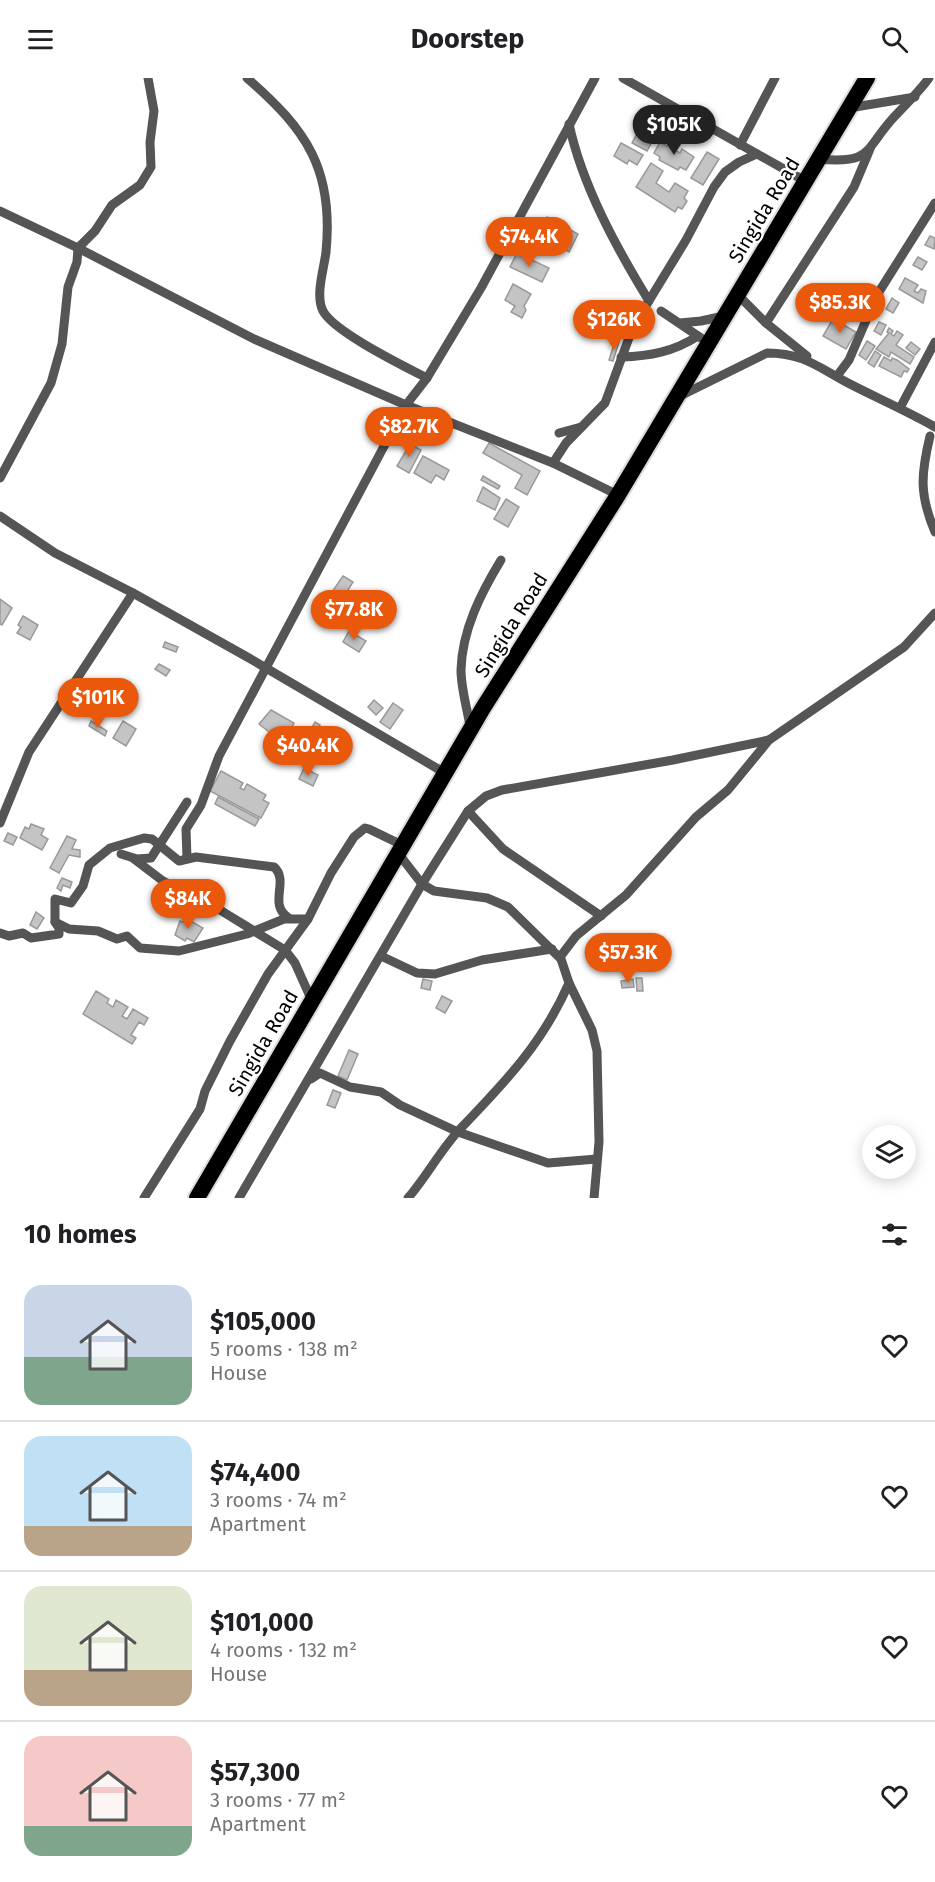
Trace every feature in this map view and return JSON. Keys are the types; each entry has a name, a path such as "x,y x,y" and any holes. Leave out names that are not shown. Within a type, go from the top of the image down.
{"highway":[{"name":"Singida Road","path":"197,1198 471,728 678,397 704,340 726,315 867,78"}],"street":[{"path":"0,478 51,383 62,344 68,287 77,262 78,248 95,231 112,205 140,184 151,167 150,142 154,111 148,78"},
{"path":"247,78 290,119 323,176 328,217 321,293 323,311 342,329 427,378"},
{"path":"187,859 185,836 188,823 201,805 219,756 264,667 406,405 427,378 508,238 595,78"},
{"path":"623,78 805,181"},
{"path":"740,145 775,78"},
{"path":"766,322 854,187 870,148 929,78"},
{"path":"849,108 915,97"},
{"path":"569,124 575,152 596,202 649,301"},
{"path":"818,159 851,160 870,148"},
{"path":"553,463 566,443 605,403 633,327 686,240 714,187 725,172 739,162 757,154"},
{"path":"837,376 849,360 877,296 935,203"},
{"path":"0,211 78,248 254,339 406,405 553,463 618,495"},
{"path":"738,295 766,322 816,363 922,419 933,434 922,472 926,512 935,532"},
{"path":"661,311 704,340"},
{"path":"680,323 726,315"},
{"path":"621,357 652,356 704,340"},
{"path":"900,408 935,342"},
{"path":"678,397 767,353 796,355 816,363"},
{"path":"560,433 583,426"},
{"path":"0,516 55,553 133,593 445,772"},
{"path":"471,728 461,671 467,629 484,588 501,560"},
{"path":"0,823 29,752 133,593"},
{"path":"560,957 576,936 640,881 696,817 734,783 769,740 904,647 935,613"},
{"path":"239,1198 422,884 468,812 486,796 502,790 673,760 769,740"},
{"path":"134,859 151,858 187,802"},
{"path":"468,812 503,849 602,916"},
{"path":"144,1198 200,1109 205,1091 230,1041 268,974 308,918 331,873 364,828 400,849 422,884 434,891 487,898 508,907 560,957 569,983 592,1030 597,1051 599,1142 594,1198"},
{"path":"0,933 9,936 23,933 31,938 59,934 59,928 55,922 55,899 71,903 83,886 89,865 110,848 144,838 152,839 179,861 196,857 274,867 280,878 279,908 289,918"},
{"path":"121,854 134,859 162,880 285,950 295,963 312,1001"},
{"path":"55,922 69,929 98,931 117,939 127,936 140,948 166,951 190,950 255,931 289,918 308,918"},
{"path":"381,956 417,972 435,974 482,960 552,949"},
{"path":"408,1198 458,1132 482,1108 538,1039 549,1024 569,983"},
{"path":"309,1080 320,1073 350,1087 381,1092 400,1105 458,1132 548,1163 597,1159"}],"building":[{"path":"640,128 649,133 647,137 653,140 647,151 632,143"},
{"path":"660,142 667,146 669,142 677,147 675,150 680,153 682,149 694,157 686,170 680,167 678,170 659,160 660,157 654,153"},
{"path":"621,143 643,155 637,165 629,160 627,164 614,156"},
{"path":"707,152 719,159 703,185 691,178"},
{"path":"651,163 663,171 656,183 669,192 675,183 688,191 684,198 687,201 682,209 678,207 675,212 636,187"},
{"path":"547,217 578,234 569,252 561,247 561,252 535,240"},
{"path":"930,236 935,238 934,249 925,245"},
{"path":"517,253 549,268 542,282 510,267"},
{"path":"918,257 927,262 922,270 913,265"},
{"path":"905,278 918,285 914,291 918,293 921,289 926,291 923,303 899,289"},
{"path":"513,284 531,294 524,306 526,310 522,318 511,312 515,306 505,300"},
{"path":"892,298 899,303 893,313 886,309"},
{"path":"621,304 632,310 619,333 608,327"},
{"path":"833,319 856,332 846,349 823,336"},
{"path":"879,322 886,325 881,335 874,331"},
{"path":"889,328 893,331 891,334 894,336 897,331 903,335 896,345 914,357 910,364 891,352 889,357 876,349 889,333 887,332"},
{"path":"615,341 619,342 613,361 609,360"},
{"path":"867,341 875,346 866,360 859,355"},
{"path":"911,342 920,349 915,355 906,348"},
{"path":"875,351 881,355 874,367 868,363"},
{"path":"884,357 891,361 892,358 897,360 909,369 907,372 904,371 901,377 879,366"},
{"path":"489,443 540,471 527,495 515,488 522,475 483,453"},
{"path":"410,444 421,450 409,473 397,466"},
{"path":"423,456 449,470 444,480 436,475 431,483 414,473"},
{"path":"483,476 500,486 498,489 481,480"},
{"path":"483,487 500,498 495,510 477,501"},
{"path":"506,499 519,507 508,527 494,519"},
{"path":"343,576 353,582 343,598 332,592"},
{"path":"0,599 12,608 2,625 0,624"},
{"path":"23,616 38,625 30,640 17,633"},
{"path":"349,631 366,641 359,652 343,642"},
{"path":"165,642 178,647 176,652 163,647"},
{"path":"159,664 170,670 166,676 155,669"},
{"path":"374,700 383,708 376,715 368,707"},
{"path":"393,703 403,710 390,729 380,722"},
{"path":"271,710 294,723 287,739 276,732 273,735 259,724"},
{"path":"91,721 107,731 105,736 89,726"},
{"path":"123,721 136,729 126,746 113,738"},
{"path":"315,722 320,725 301,759 296,756"},
{"path":"304,768 318,775 313,786 299,779"},
{"path":"221,771 243,783 240,788 244,790 247,784 266,795 263,800 269,803 261,818 210,791"},
{"path":"218,797 259,819 255,826 215,804"},
{"path":"31,824 44,829 41,835 48,839 42,850 20,838 25,827 29,829"},
{"path":"8,833 17,837 13,845 4,841"},
{"path":"67,836 76,840 72,849 80,850 80,857 69,855 59,873 50,868"},
{"path":"62,878 72,882 70,888 63,885 61,891 57,888"},
{"path":"36,912 44,918 37,929 30,925"},
{"path":"185,918 203,928 194,942 187,938 185,941 175,935 180,921 183,922"},
{"path":"636,978 642,978 643,991 637,991"},
{"path":"423,979 432,981 430,990 421,988"},
{"path":"633,979 634,987 622,988 621,981"},
{"path":"96,991 109,999 107,1003 113,1007 116,1000 128,1007 122,1016 127,1019 133,1009 148,1018 144,1025 139,1022 131,1035 136,1038 132,1044 83,1014"},
{"path":"442,996 452,1001 445,1013 436,1008"},
{"path":"349,1050 358,1054 347,1080 338,1076"},
{"path":"333,1090 341,1093 335,1108 327,1105"}]}
